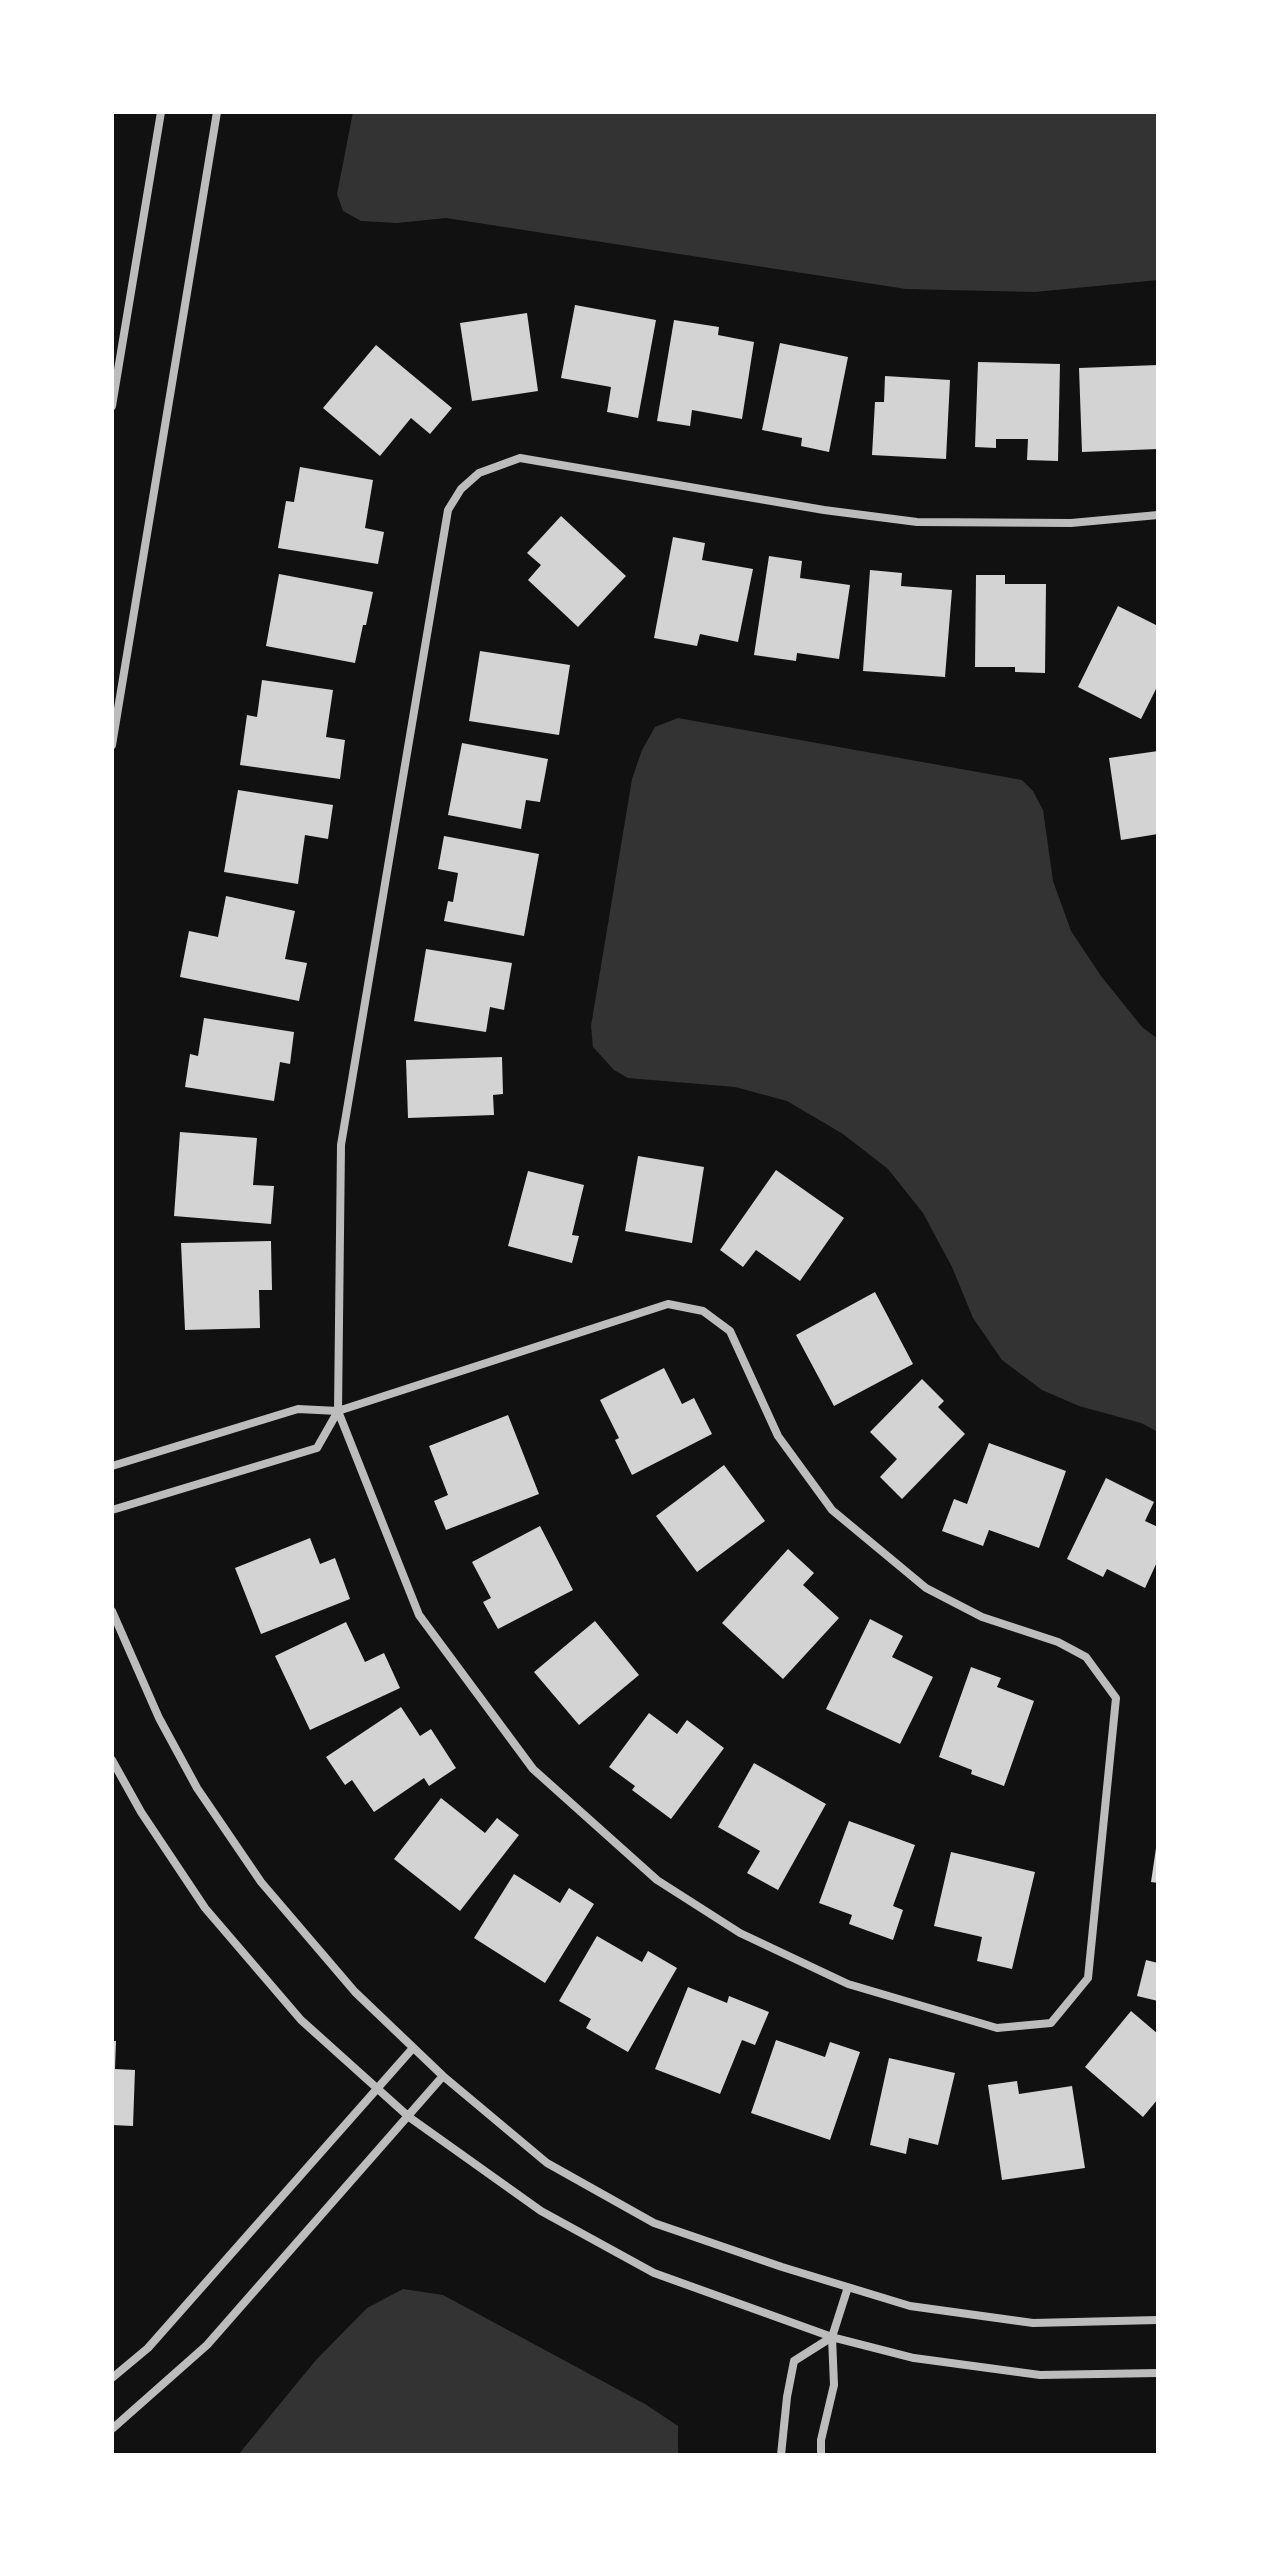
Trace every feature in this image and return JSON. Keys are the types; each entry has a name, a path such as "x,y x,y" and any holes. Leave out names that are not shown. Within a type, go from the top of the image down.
{"street":[{"path":"112,406 161,112"},
{"path":"112,745 217,112"},
{"path":"112,1466 298,1409 338,1411 668,1304 703,1311 730,1331 778,1436 832,1510 926,1588 982,1617 1058,1642 1086,1657 1116,1698 1088,1978 1051,2023 997,2028 848,1984 740,1933 657,1880 533,1769 419,1615 338,1411 341,1145 448,510 461,489 479,473 520,458 824,510 917,522 1071,523 1158,515"},
{"path":"112,1510 317,1448 338,1411"},
{"path":"112,1611 159,1718 197,1788 261,1882 355,1992 443,2076 547,2163 654,2223 910,2306 1033,2323 1158,2320"},
{"path":"112,1760 141,1812 205,1908 301,2020 409,2117 541,2211 654,2273 832,2337 914,2358 1040,2375 1158,2373"},
{"path":"112,2378 148,2348 413,2048"},
{"path":"112,2429 207,2345 443,2076"},
{"path":"821,2455 821,2440 834,2385 832,2337 848,2287"},
{"path":"781,2455 794,2361 832,2337"}],"shaded area":[{"path":"353,112 1158,112 1158,280 1035,292 906,289 446,218 397,223 361,221 343,211 337,194"},
{"path":"678,718 1022,780 1033,791 1043,810 1053,881 1071,931 1101,976 1142,1027 1158,1039 1158,1432 1141,1423 1079,1406 1042,1390 1002,1360 973,1318 952,1267 923,1213 888,1169 843,1134 787,1101 735,1087 628,1078 614,1070 593,1047 591,1026 632,779 642,750 655,727"},
{"path":"403,2289 443,2295 645,2404 678,2426 678,2455 238,2455 316,2360 367,2308"}],"building":[{"path":"575,305 656,320 638,418 607,412 611,387 561,378"},
{"path":"527,313 538,391 472,401 460,323"},
{"path":"674,320 719,327 718,335 754,342 742,419 692,410 690,426 657,421"},
{"path":"780,343 848,357 829,452 801,446 802,438 762,430"},
{"path":"376,345 452,408 430,434 411,418 380,456 323,408"},
{"path":"978,362 1060,364 1058,461 1027,460 1028,439 996,439 996,448 975,447"},
{"path":"1158,365 1158,449 1082,452 1079,368"},
{"path":"885,376 950,380 946,459 872,455 875,402 884,402"},
{"path":"300,467 373,480 365,528 384,532 378,564 278,548 286,501 294,502"},
{"path":"561,516 626,576 578,627 528,580 541,565 527,553"},
{"path":"673,537 705,543 702,560 753,569 738,642 700,634 697,646 654,638"},
{"path":"769,556 802,561 800,578 850,585 839,659 797,653 796,661 754,655"},
{"path":"870,570 902,573 901,586 952,590 945,677 863,671"},
{"path":"279,574 373,592 355,663 266,646"},
{"path":"976,575 1005,575 1005,584 1046,584 1045,673 1015,672 1015,667 975,667"},
{"path":"1118,606 1158,626 1158,685 1141,719 1078,687"},
{"path":"480,651 570,665 559,735 469,721"},
{"path":"262,680 333,690 326,737 345,740 340,779 240,765 247,715 257,717"},
{"path":"462,743 548,759 540,802 526,800 521,829 448,815"},
{"path":"1158,751 1158,834 1121,840 1109,758"},
{"path":"238,790 333,805 328,839 305,835 298,884 224,872"},
{"path":"444,836 539,854 524,936 444,921 448,901 453,902 458,873 438,869"},
{"path":"226,896 295,911 285,959 307,963 299,1001 180,977 189,931 218,937"},
{"path":"426,949 512,963 504,1010 490,1007 486,1032 414,1021"},
{"path":"204,1018 294,1032 290,1064 280,1062 274,1101 185,1087 190,1054 198,1056"},
{"path":"502,1057 503,1094 493,1095 494,1115 408,1118 406,1060"},
{"path":"180,1132 257,1138 253,1185 274,1186 271,1224 174,1216"},
{"path":"638,1156 704,1167 692,1243 625,1231"},
{"path":"776,1170 844,1218 800,1281 756,1250 743,1267 720,1250"},
{"path":"528,1171 584,1185 572,1235 579,1236 572,1263 508,1246"},
{"path":"271,1241 272,1290 259,1290 260,1328 185,1330 181,1243"},
{"path":"875,1292 913,1364 834,1406 796,1335"},
{"path":"664,1368 682,1404 694,1398 712,1434 632,1475 615,1440 619,1438 600,1400"},
{"path":"922,1379 944,1401 938,1407 965,1434 902,1499 880,1477 897,1459 870,1432"},
{"path":"508,1415 539,1494 446,1530 434,1501 448,1495 429,1446"},
{"path":"989,1443 1066,1471 1039,1548 989,1530 983,1546 942,1531 954,1499 967,1504"},
{"path":"724,1465 765,1521 697,1572 656,1516"},
{"path":"1106,1478 1154,1502 1145,1521 1158,1527 1158,1560 1145,1588 1107,1569 1103,1577 1067,1559"},
{"path":"540,1526 573,1590 498,1629 483,1602 491,1598 472,1562"},
{"path":"310,1538 320,1564 335,1558 350,1599 261,1634 235,1568"},
{"path":"788,1549 814,1573 803,1585 839,1618 783,1679 722,1623"},
{"path":"870,1619 903,1636 892,1657 933,1677 900,1744 826,1709"},
{"path":"595,1621 639,1675 579,1725 534,1672"},
{"path":"346,1622 365,1662 384,1653 400,1688 310,1730 275,1656"},
{"path":"971,1667 1001,1678 997,1687 1034,1701 1004,1786 971,1774 972,1770 939,1757"},
{"path":"401,1707 420,1736 431,1729 456,1768 429,1786 424,1778 374,1812 352,1780 345,1785 326,1757"},
{"path":"649,1713 677,1734 687,1720 724,1748 671,1819 632,1790 635,1786 609,1767"},
{"path":"754,1763 826,1804 778,1890 747,1873 760,1851 718,1827"},
{"path":"441,1798 485,1833 497,1818 519,1835 460,1911 394,1859"},
{"path":"849,1821 915,1845 893,1906 903,1910 893,1940 849,1924 852,1915 819,1903"},
{"path":"1158,1848 1158,1883 1151,1882"},
{"path":"951,1852 1035,1872 1012,1969 977,1961 982,1937 934,1926"},
{"path":"514,1874 560,1903 569,1888 594,1904 545,1983 474,1938"},
{"path":"597,1936 642,1962 648,1951 677,1968 628,2052 586,2028 591,2019 559,2001"},
{"path":"1146,1960 1158,1963 1158,2001 1137,1996"},
{"path":"688,1987 727,2003 729,1996 769,2012 755,2045 742,2040 720,2094 655,2069"},
{"path":"1131,2011 1158,2034 1158,2099 1143,2117 1085,2067"},
{"path":"776,2040 825,2057 830,2042 860,2052 830,2140 751,2113"},
{"path":"112,2041 116,2041 115,2069 135,2070 133,2126 112,2125"},
{"path":"889,2058 955,2073 938,2145 909,2138 906,2154 870,2145"},
{"path":"1017,2081 1019,2094 1072,2086 1085,2168 1002,2180 988,2085"}]}
